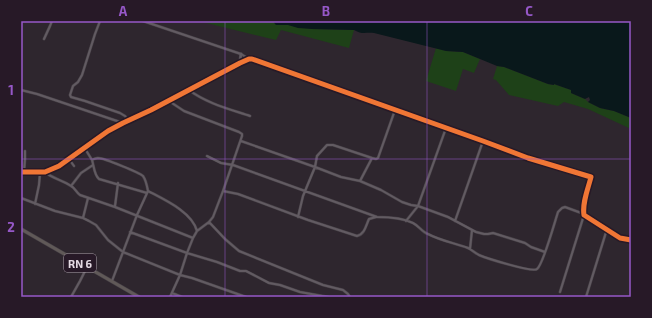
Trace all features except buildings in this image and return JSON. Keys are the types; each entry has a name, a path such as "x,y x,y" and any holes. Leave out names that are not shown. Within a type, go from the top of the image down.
{"main road":[{"name":"RN 6","path":"21,229 139,297"}],"street":[{"path":"44,39 52,21"},
{"path":"100,21 94,34 82,75 78,82 73,86 70,95 71,97 85,100 120,113 128,120"},
{"path":"143,21 241,54 250,59 528,158 591,177 584,215 560,292"},
{"path":"240,63 241,54"},
{"path":"25,151 26,159 22,172 45,172 59,166 108,131 250,59"},
{"path":"21,90 123,123"},
{"path":"189,90 201,98 222,107 250,116"},
{"path":"168,100 184,111 242,134 224,192 213,217 197,231 193,238 180,275 170,297"},
{"path":"298,217 303,196 315,166 317,156 327,146 333,145 372,158 378,158 395,110"},
{"path":"406,221 418,206 446,128"},
{"path":"241,141 315,166 341,177 360,181 381,190 402,202 418,206 459,224 465,225 472,230 484,234 493,233 525,243 545,252"},
{"path":"455,221 484,142"},
{"path":"84,147 92,160 97,177 148,192 171,204 182,211 191,220 196,226 197,231"},
{"path":"207,156 220,163 233,165 377,217"},
{"path":"92,160 98,158 104,159 139,173 145,179 148,192 137,215 111,281"},
{"path":"360,181 372,158"},
{"path":"69,159 74,166"},
{"path":"71,186 81,173 93,165"},
{"path":"35,204 40,172"},
{"path":"45,172 73,187 77,193 88,198 115,206 193,238"},
{"path":"115,206 118,184"},
{"path":"224,192 238,194 298,217 357,236 361,235 369,219 373,217 394,218 414,223 426,233 436,238 470,249 478,254 525,269 538,269 558,212 565,207 584,215 620,238 631,240"},
{"path":"21,198 35,204 83,218 96,225 108,240 123,252 180,275 246,297"},
{"path":"83,218 88,198"},
{"path":"209,222 239,252 323,285 343,290 350,297"},
{"path":"586,297 607,229"},
{"path":"470,249 472,230"},
{"path":"130,232 240,271 246,271 269,283 300,292 328,297"},
{"path":"71,297 87,267"},
{"path":"172,293 182,297"}],"green space":[{"path":"198,21 273,21 312,29 354,30 349,48 281,30 276,40"},
{"path":"436,48 446,51 463,52 480,59 474,73 463,69 456,91 426,81"},
{"path":"497,66 504,67 548,84 554,84 571,90 571,93 600,108 614,111 631,118 631,129 588,109 564,102 558,106 509,95 496,80 493,79"}],"shaded area":[{"path":"273,21 631,21 631,118 614,111 600,108 588,102 590,100 589,97 585,99 571,93 571,90 554,84 548,84 463,52 446,51 374,33 362,33 354,30 298,28 288,25 276,25"}],"cycle path":[{"path":"21,172 45,172 59,166 108,131 240,63 252,59 528,158 591,177 585,201 584,215 620,238 631,240"}]}
